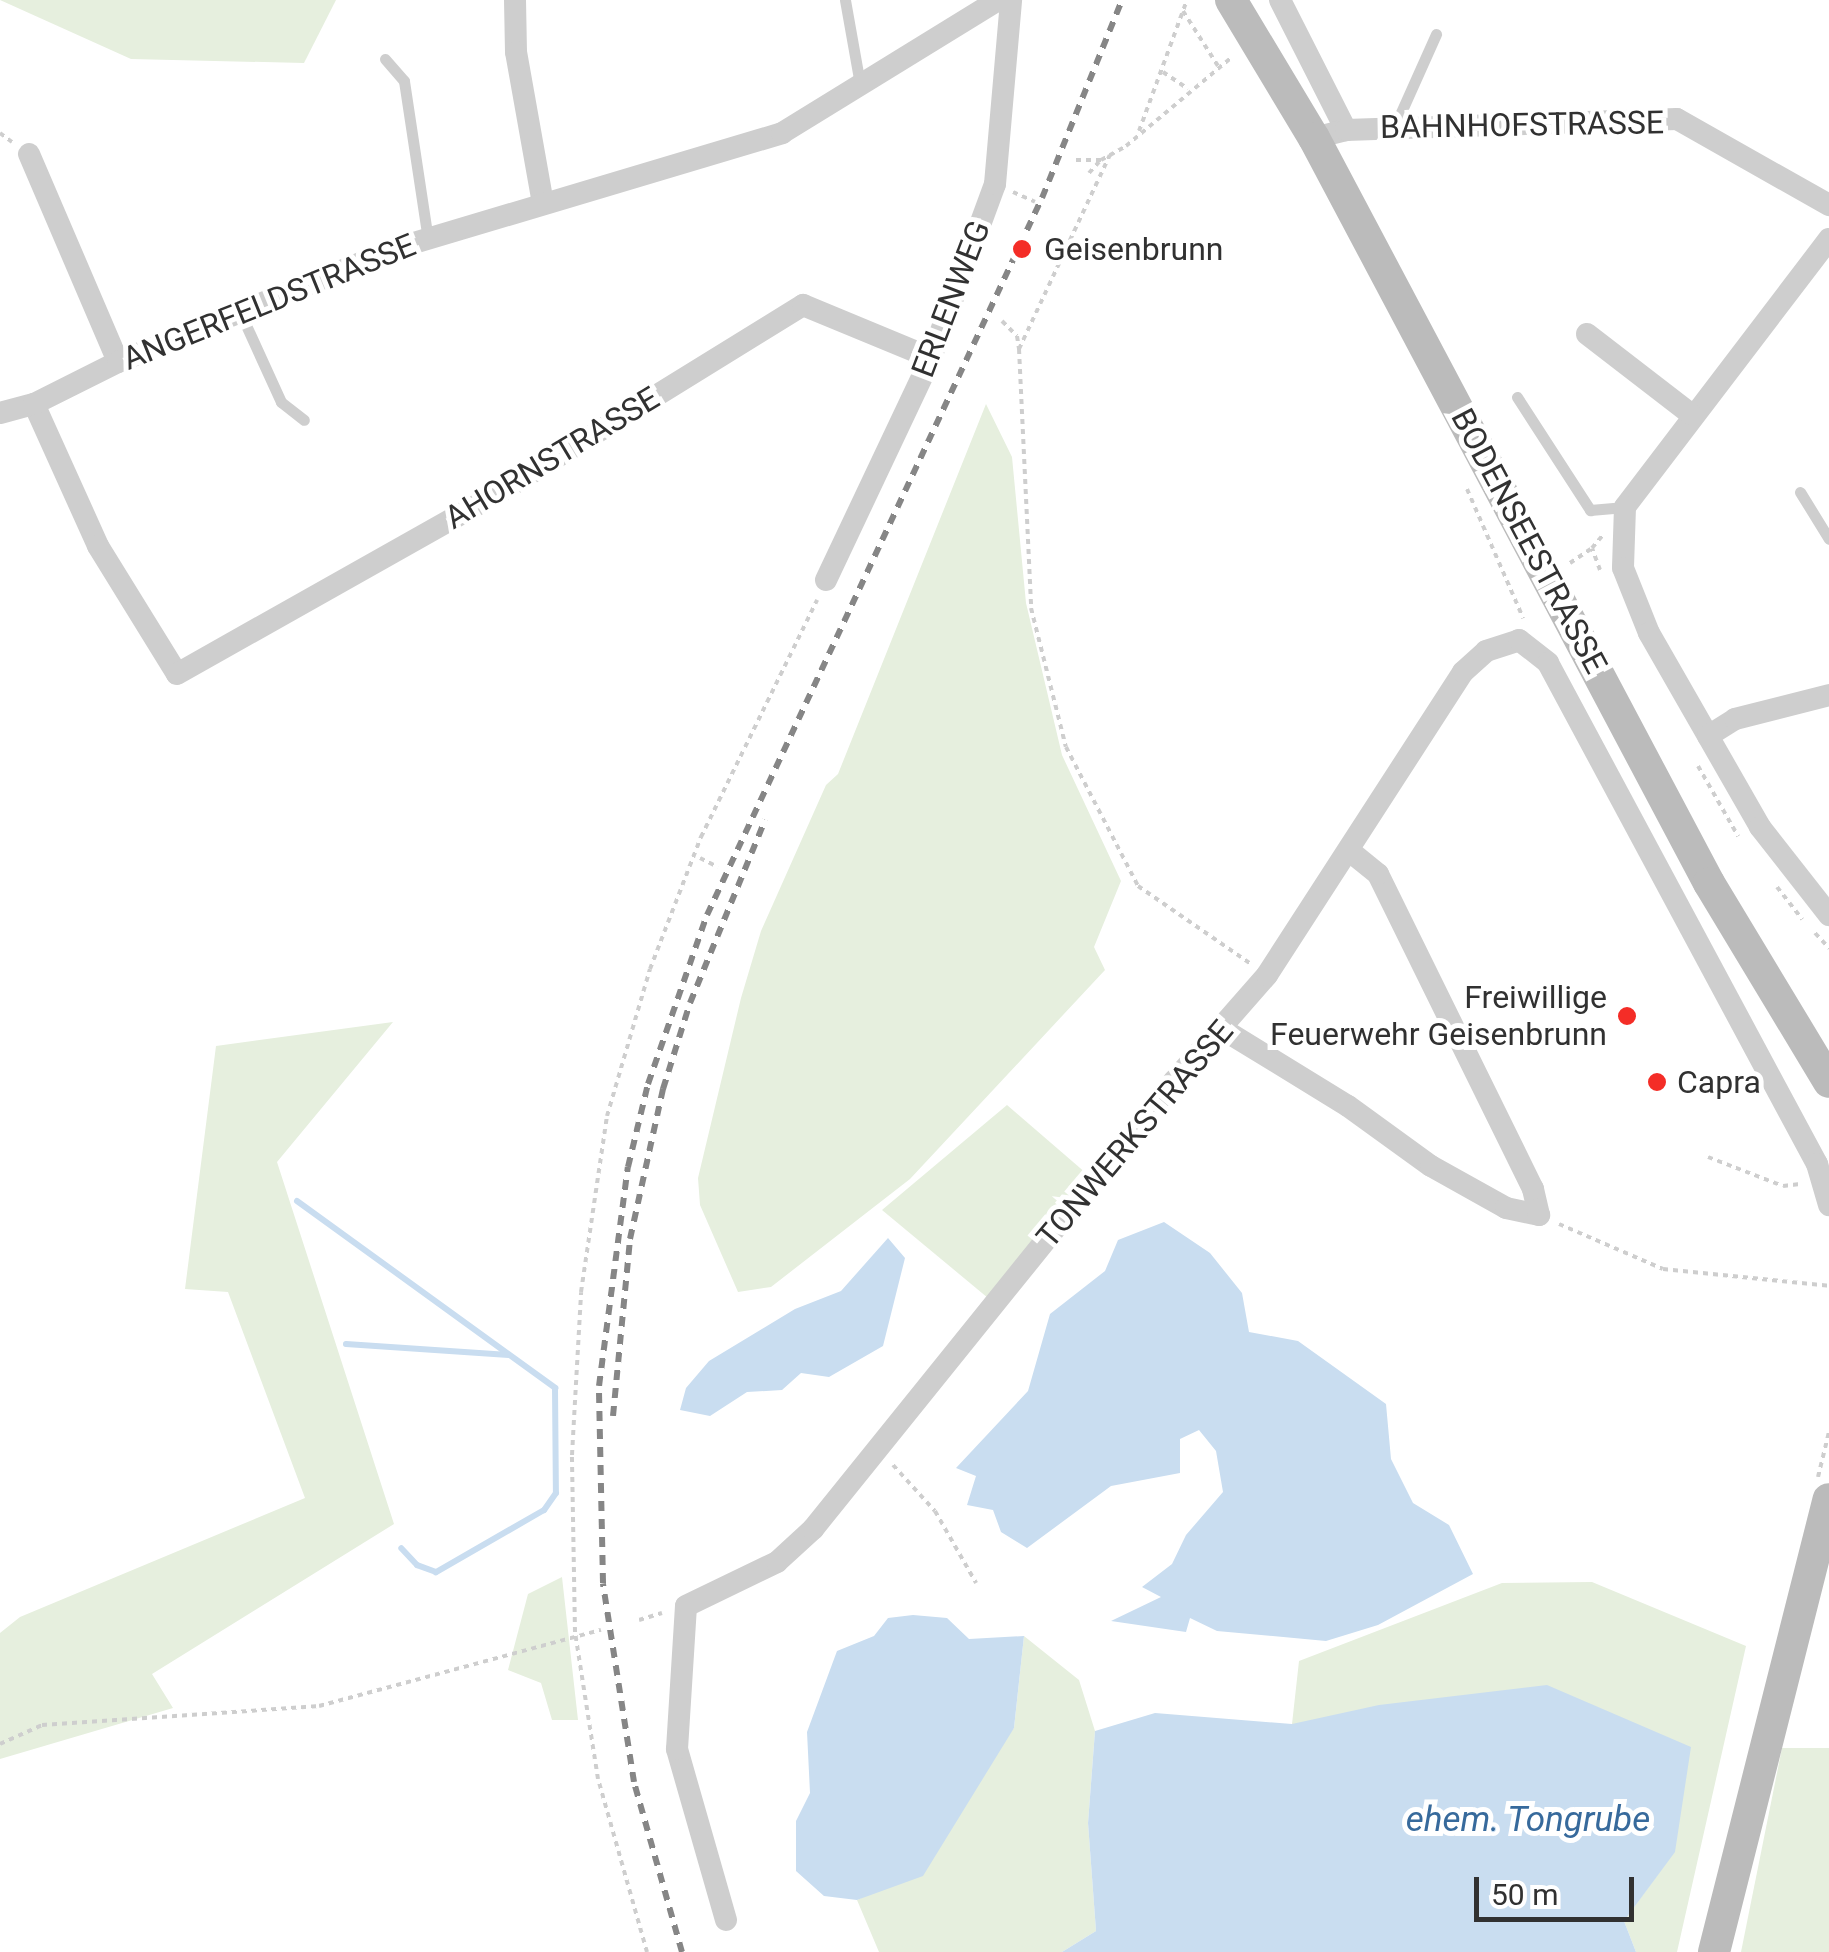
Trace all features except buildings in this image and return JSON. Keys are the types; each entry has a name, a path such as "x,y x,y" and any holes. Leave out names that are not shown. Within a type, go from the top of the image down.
{"main road":[{"name":"BODENSEESTRASSE","path":"1232,0 1330,134 1709,883 1829,1082"},
{"path":"1714,1952 1829,1499"}],"street":[{"path":"515,0 516,52 543,204"},
{"name":"ANGERFELDSTRASSE","path":"0,413 34,404 118,362 428,239 782,132 998,0"},
{"name":"ERLENWEG","path":"826,580 931,358 995,184 1011,0"},
{"path":"1280,0 1330,134"},
{"name":"BAHNHOFSTRASSE","path":"1330,134 1394,128 1677,120 1829,206"},
{"path":"28,154 118,362"},
{"path":"1829,240 1692,414 1625,507 1623,568 1649,632 1760,827 1829,915"},
{"name":"AHORNSTRASSE","path":"34,404 98,546 178,674 497,494 804,305 931,358"},
{"path":"1587,334 1692,414"},
{"name":"TONWERKSTRASSE","path":"726,1920 677,1749 686,1606 777,1562 877,1450 1174,1080 1224,1030 1268,974 1463,672 1508,641 1531,646"},
{"path":"1531,646 1548,663 1817,1164 1829,1205"},
{"path":"1708,736 1736,719 1829,695"},
{"path":"1224,1030 1348,1106 1431,1166 1506,1208 1539,1215 1533,1189 1378,874 1350,851"}],"lane":[{"path":"846,0 861,86"},
{"path":"1394,128 1436,34"},
{"path":"385,59 407,93 428,239"},
{"path":"240,312 281,402 304,420"},
{"path":"1517,397 1590,510 1625,507"},
{"path":"1800,492 1829,539"}],"path":[{"path":"1138,136 1188,0"},
{"path":"1183,11 1218,66"},
{"path":"1088,173 1138,136 1188,89 1240,55 1234,42"},
{"path":"1161,71 1188,89"},
{"path":"1110,155 1019,349 1024,555 1039,656 1066,748 1121,864 1164,905 1268,974"},
{"path":"1076,160 1101,160"},
{"path":"1024,197 1035,202"},
{"path":"1002,320 1019,349"},
{"path":"1465,484 1531,646"},
{"path":"1563,568 1592,548"},
{"path":"646,1952 598,1780 575,1632 572,1455 581,1292 607,1116 650,969 701,837 826,580"},
{"path":"700,858 718,867"},
{"path":"1708,1157 1783,1186 1800,1184"},
{"path":"1539,1215 1663,1270 1829,1286"},
{"path":"877,1450 935,1511 976,1583"},
{"path":"0,1744 42,1725 318,1706 410,1687 575,1632 601,1630"}],"green space":[{"path":"0,0 336,0 304,63 131,59"},
{"path":"986,404 1012,457 1026,603 1062,755 1121,881 1094,947 1105,970 910,1179 771,1287 738,1292 700,1205 698,1178 741,998 761,931 826,785 838,774"},
{"path":"393,1022 277,1162 394,1524 152,1674 173,1708 0,1759 0,1633 20,1617 305,1498 228,1292 185,1289 216,1046"},
{"path":"1007,1105 1087,1174 988,1298 882,1210"},
{"path":"562,1577 578,1720 552,1720 541,1683 508,1670 528,1594"},
{"path":"1592,1582 1746,1646 1677,1952 1636,1952 1624,1921 1674,1852 1292,1724 1299,1661 1502,1583"},
{"path":"1024,1636 1079,1680 1095,1731 1088,1823 1096,1931 1062,1952 879,1952 857,1900 888,1886 1014,1728"},
{"path":"1782,1748 1829,1748 1829,1952 1741,1952"}],"water":[{"path":"1164,1222 1210,1253 1242,1293 1249,1332 1298,1341 1386,1404 1391,1459 1413,1503 1449,1525 1473,1574 1378,1625 1326,1641 1217,1631 1190,1618 1186,1632 1111,1621 1161,1597 1142,1587 1172,1564 1186,1535 1223,1492 1216,1451 1199,1430 1180,1439 1180,1473 1111,1486 1027,1548 1001,1532 993,1510 967,1505 976,1476 956,1468 1028,1391 1050,1314 1105,1271 1118,1240"},
{"path":"888,1238 905,1258 883,1346 829,1377 801,1373 782,1390 747,1392 710,1416 680,1410 686,1388 709,1361 795,1309 841,1291"},
{"path":"888,1618 947,1618 969,1639 1024,1636 1014,1728 923,1876 857,1900 824,1896 796,1871 796,1821 810,1793 807,1732 837,1651 874,1636"},
{"name":"ehem. Tongrube","path":"1547,1685 1691,1747 1675,1852 1624,1921 1636,1952 1062,1952 1096,1931 1088,1823 1095,1731 1155,1713 1292,1724 1379,1705"}],"waterway":[{"path":"297,1201 555,1388 556,1493 544,1510 436,1572 417,1565 401,1548"},
{"path":"346,1344 509,1355"}],"railway":[{"path":"682,1952 634,1782 603,1583 599,1386 628,1167 648,1084 707,915 1042,198 1122,0"},
{"path":"613,1416 630,1239 663,1089 690,1003 765,820"}],"place":[{"name":"Geisenbrunn","path":"1022,249"},
{"name":"Freiwillige Feuerwehr Geisenbrunn","path":"1627,1016"},
{"name":"Capra","path":"1657,1082"}]}
